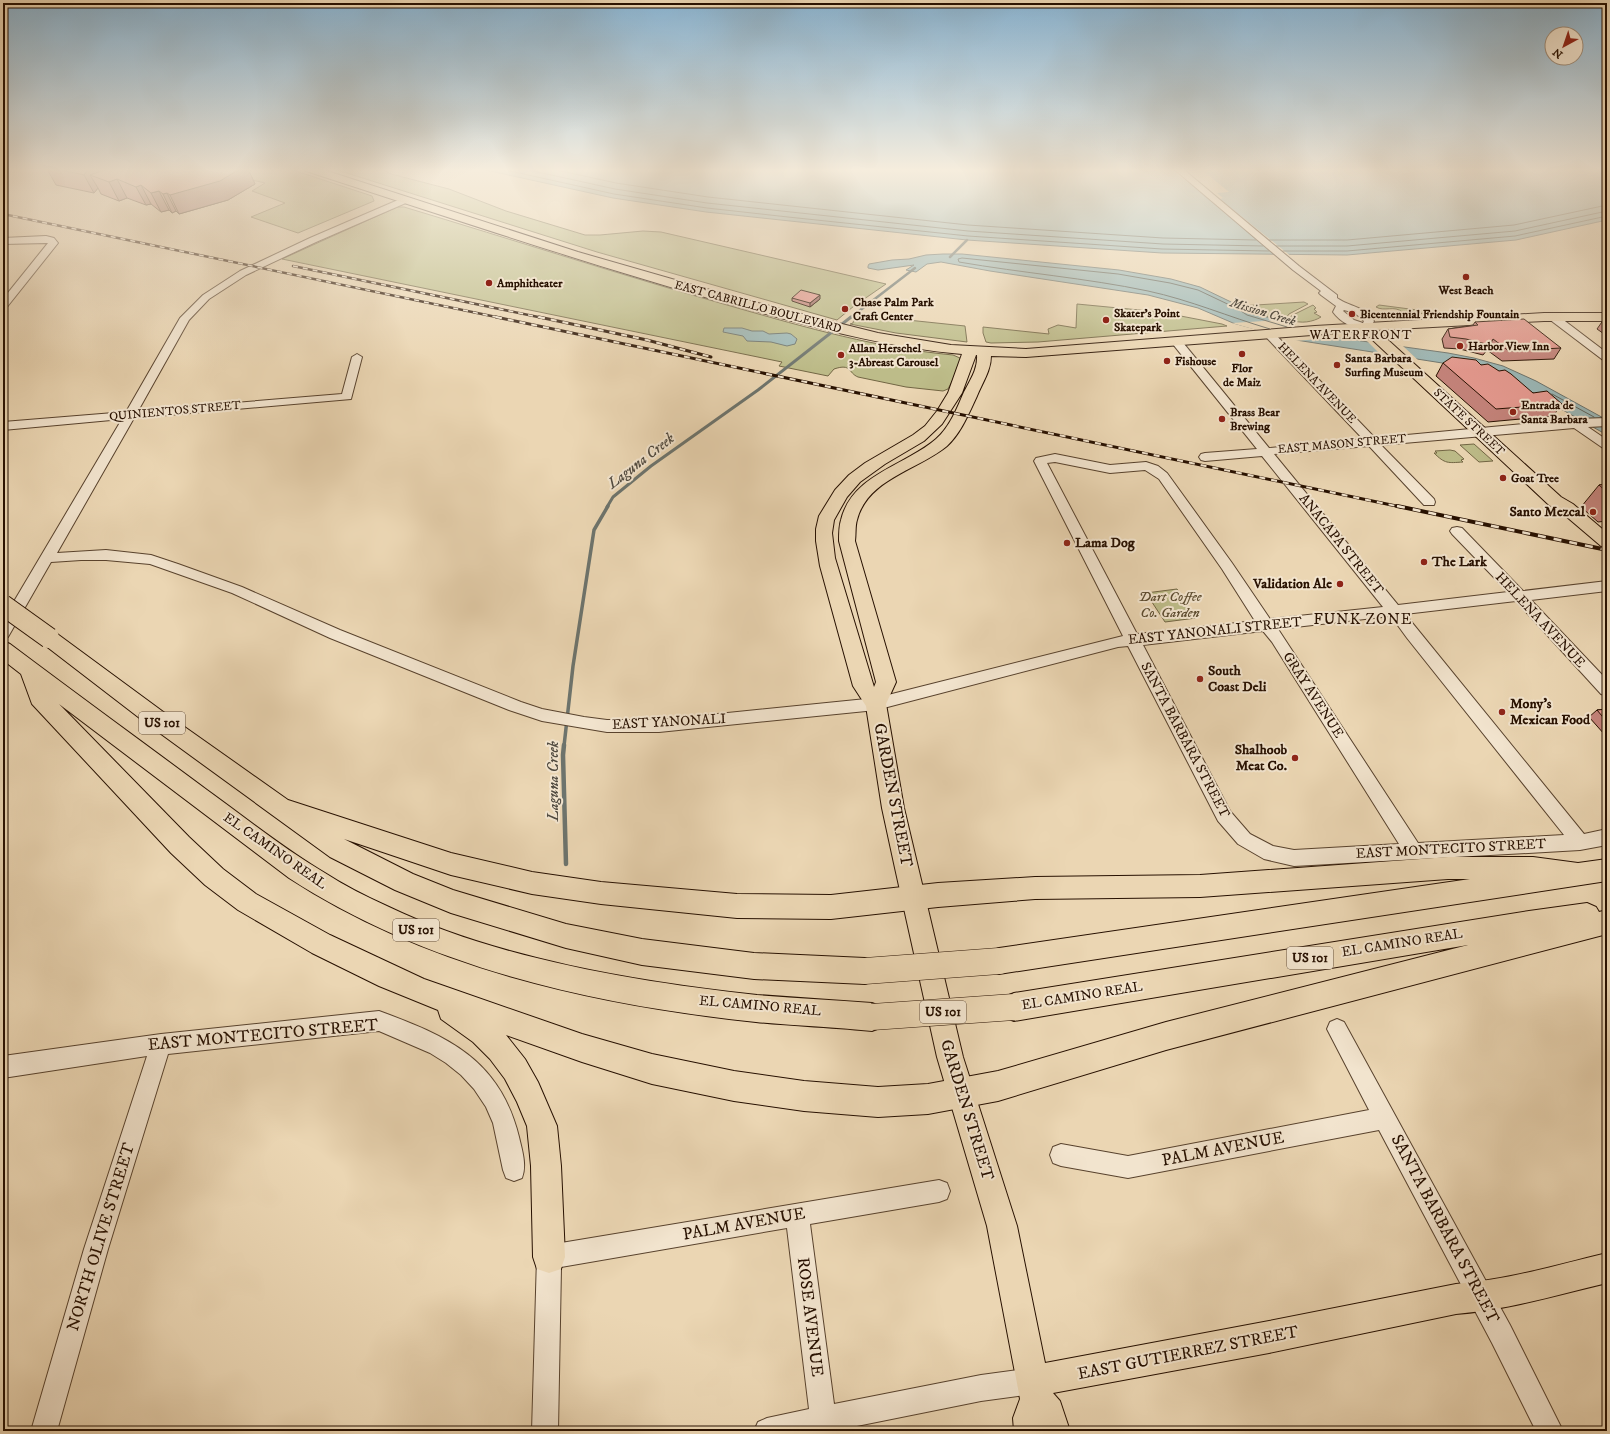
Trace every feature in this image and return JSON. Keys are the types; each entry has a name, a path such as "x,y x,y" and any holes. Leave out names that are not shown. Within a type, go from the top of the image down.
{"highway":[{"name":"US 101","path":"3,605 276,806 339,849 404,882 451,901 530,926 603,944 681,958 754,966 865,971 999,961 1607,870"},
{"name":"EL CAMINO REAL","path":"3,650 313,881 379,915 471,951 582,982 662,996 758,1008 872,1016 1014,1007 1521,924 1607,912"},
{"path":"30,670 40,698 180,845 214,877 247,902 321,944 421,991 582,1048 652,1069 734,1086 804,1096 878,1102 928,1099 960,1093 1005,1084 1166,1036 1607,922"},
{"path":"276,806 452,864 532,883 682,902 737,906 830,907 913,898 1035,888 1200,886 1448,868 1533,868 1577,874"},
{"path":"421,991 464,1017 483,1032 500,1049 515,1069 528,1092 542,1126 546,1166 549,1257"}],"main road":[{"name":"EAST CABRILLO BOULEVARD","path":"516,236 627,271 843,331 894,341 977,352 1026,353 1315,330 1553,317 1607,317"},
{"name":"STATE STREET","path":"1366,327 1555,501 1568,508 1607,542"},
{"name":"GARDEN STREET","path":"977,352 966,368 952,397 931,428 915,441 873,464 856,477 840,493 825,522 824,533 827,560 864,686 876,704 893,808 913,898 950,1057 1002,1226 1034,1390 1048,1413 1054,1431"},
{"name":"STATE STREET","path":"1555,501 1557,508 1607,555"},
{"name":"EAST GUTIERREZ STREET","path":"1034,1390 1269,1337 1456,1299 1481,1297 1607,1268"},
{"path":"1030,1431 1029,1418 1034,1390"}],"street":[{"path":"3,633 130,416 182,322 206,297 244,273 321,236"},
{"path":"1258,236 1325,294 1342,306 1338,312 1350,322 1366,327"},
{"path":"3,241 42,239 51,240 53,243 3,305"},
{"path":"1553,317 1607,358"},
{"name":"HELENA AVENUE","path":"1270,334 1429,502"},
{"name":"ANACAPA STREET","path":"1176,340 1580,842"},
{"name":"QUINIENTOS STREET","path":"3,426 347,396 357,357"},
{"name":"EAST MASON STREET","path":"1205,457 1580,423 1607,422"},
{"path":"1580,423 1607,445"},
{"name":"GRAY AVENUE","path":"1040,462 1055,458 1110,469 1139,466 1150,467 1163,476 1227,566 1260,617 1277,638 1413,851"},
{"name":"SANTA BARBARA STREET","path":"1040,462 1224,816 1244,839 1270,853 1294,858"},
{"name":"HELENA AVENUE","path":"1457,531 1607,690"},
{"name":"EAST YANONALI","path":"48,558 99,555 151,560 237,590 335,634 514,706 542,715 584,723 630,726 666,725 876,704"},
{"name":"EAST YANONALI STREET","path":"876,704 1118,642 1607,586"},
{"name":"EAST MONTECITO STREET","path":"1294,858 1580,842 1607,837"},
{"name":"EAST MONTECITO STREET","path":"3,1067 161,1044 379,1021 409,1032 450,1052 479,1078 492,1095 503,1120 509,1139 514,1170"},
{"name":"SANTA BARBARA STREET","path":"1337,1029 1481,1297 1550,1431"},
{"name":"NORTH OLIVE STREET","path":"44,1431 96,1249 161,1044"},
{"name":"PALM AVENUE","path":"1061,1155 1128,1166 1386,1118"},
{"name":"PALM AVENUE","path":"549,1257 939,1191"},
{"name":"ROSE AVENUE","path":"796,1215 823,1419"},
{"path":"545,1431 549,1257"},
{"name":"EAST GUTIERREZ STREET","path":"767,1431 797,1428 823,1419 981,1388 1034,1390"}],"green space":[{"path":"333,236 498,236 652,283 788,322 897,348 953,355 960,358 962,362 948,389 943,391 906,387 858,377 849,369 844,367 834,369 828,376 779,366 782,362 282,259"},
{"path":"546,236 678,236 886,284 854,306 837,320 597,252"},
{"path":"1304,302 1308,304 1281,320 1256,314 1240,306"},
{"path":"1077,304 1160,312 1227,326 1038,342 986,342 983,327 1049,334 1048,329 1058,325 1076,328"},
{"path":"1313,305 1317,312 1314,313 1321,317 1307,322 1291,320 1291,316"},
{"path":"1379,305 1425,311 1428,313 1380,317 1400,314 1402,312 1396,309 1382,309 1376,307"},
{"path":"860,315 965,326 967,342 896,333 850,324 853,323 854,319"},
{"path":"1474,444 1493,461 1479,462 1460,445"},
{"path":"1435,451 1455,451 1464,459 1461,460 1463,462 1447,462 1434,453 1437,453"},
{"name":"Dart Coffee Co. Garden","path":"1177,589 1196,618 1165,622 1146,593"}],"water":[{"path":"929,236 1535,236 1516,240 1347,255 1162,253 967,240"},
{"path":"962,254 1119,270 1171,279 1200,287 1256,314 1340,338 1474,358 1503,366 1536,381 1607,420 1607,435 1531,392 1455,365 1296,340 1233,323 1198,308 1148,295 941,262 927,264 916,272 906,270 914,265 878,270 868,268 869,264 909,259 926,255"},
{"path":"724,328 742,328 752,331 763,331 769,334 787,333 791,334 797,339 795,344 787,346 771,342 747,341 743,336 723,332"}],"pier":[{"path":"1253,236 1266,236 1292,257 1278,257"},
{"path":"1278,320 1342,337 1295,341 1232,323"},
{"path":"1366,340 1403,346 1420,362 1383,357"}],"building":[{"path":"801,290 820,295 810,303 792,298"},
{"path":"1524,319 1561,348 1509,351 1493,339 1490,345 1450,337 1448,329 1478,325 1475,322"},
{"path":"1452,357 1476,360 1481,365 1488,364 1499,371 1505,370 1533,393 1547,391 1562,404 1496,409 1443,363"},
{"path":"1607,484 1607,492 1599,485"},
{"path":"1607,709 1607,722 1597,710"}],"waterway":[{"path":"950,257 967,240"},
{"name":"Laguna Creek","path":"850,318 915,268"},
{"name":"Laguna Creek","path":"607,507 613,497 651,466 758,390 851,317"},
{"name":"Laguna Creek","path":"564,746 573,666 594,530 608,506"},
{"name":"Laguna Creek","path":"564,745 566,864"}],"railway":[{"path":"108,236 501,318"},
{"path":"293,266 543,318"},
{"path":"496,317 1401,507"},
{"path":"539,317 647,340 711,357"},
{"path":"1397,506 1607,550"}],"place":[{"name":"West Beach","path":"1466,277"},
{"name":"Amphitheater","path":"489,283"},
{"name":"Chase Palm Park Craft Center","path":"845,309"},
{"name":"Bicentennial Friendship Fountain","path":"1352,314"},
{"name":"Skater's Point Skatepark","path":"1106,320"},
{"name":"Harbor View Inn","path":"1460,346"},
{"name":"Flor de Maiz","path":"1242,354"},
{"name":"Allan Herschel 3-Abreast Carousel","path":"841,355"},
{"name":"Fishouse","path":"1167,361"},
{"name":"Santa Barbara Surfing Museum","path":"1337,365"},
{"name":"Entrada de Santa Barbara","path":"1513,412"},
{"name":"Brass Bear Brewing","path":"1222,419"},
{"name":"Goat Tree","path":"1503,478"},
{"name":"Santo Mezcal","path":"1593,512"},
{"name":"Lama Dog","path":"1067,543"},
{"name":"The Lark","path":"1424,562"},
{"name":"Validation Ale","path":"1340,584"},
{"name":"South Coast Deli","path":"1200,679"},
{"name":"Mony's Mexican Food","path":"1502,712"},
{"name":"Shalhoob Meat Co.","path":"1295,758"}],"district":[{"name":"WATERFRONT","path":"1361,335"},
{"name":"FUNK ZONE","path":"1363,619"}],"water label":[{"name":"Mission Creek","path":"1263,312"}]}
